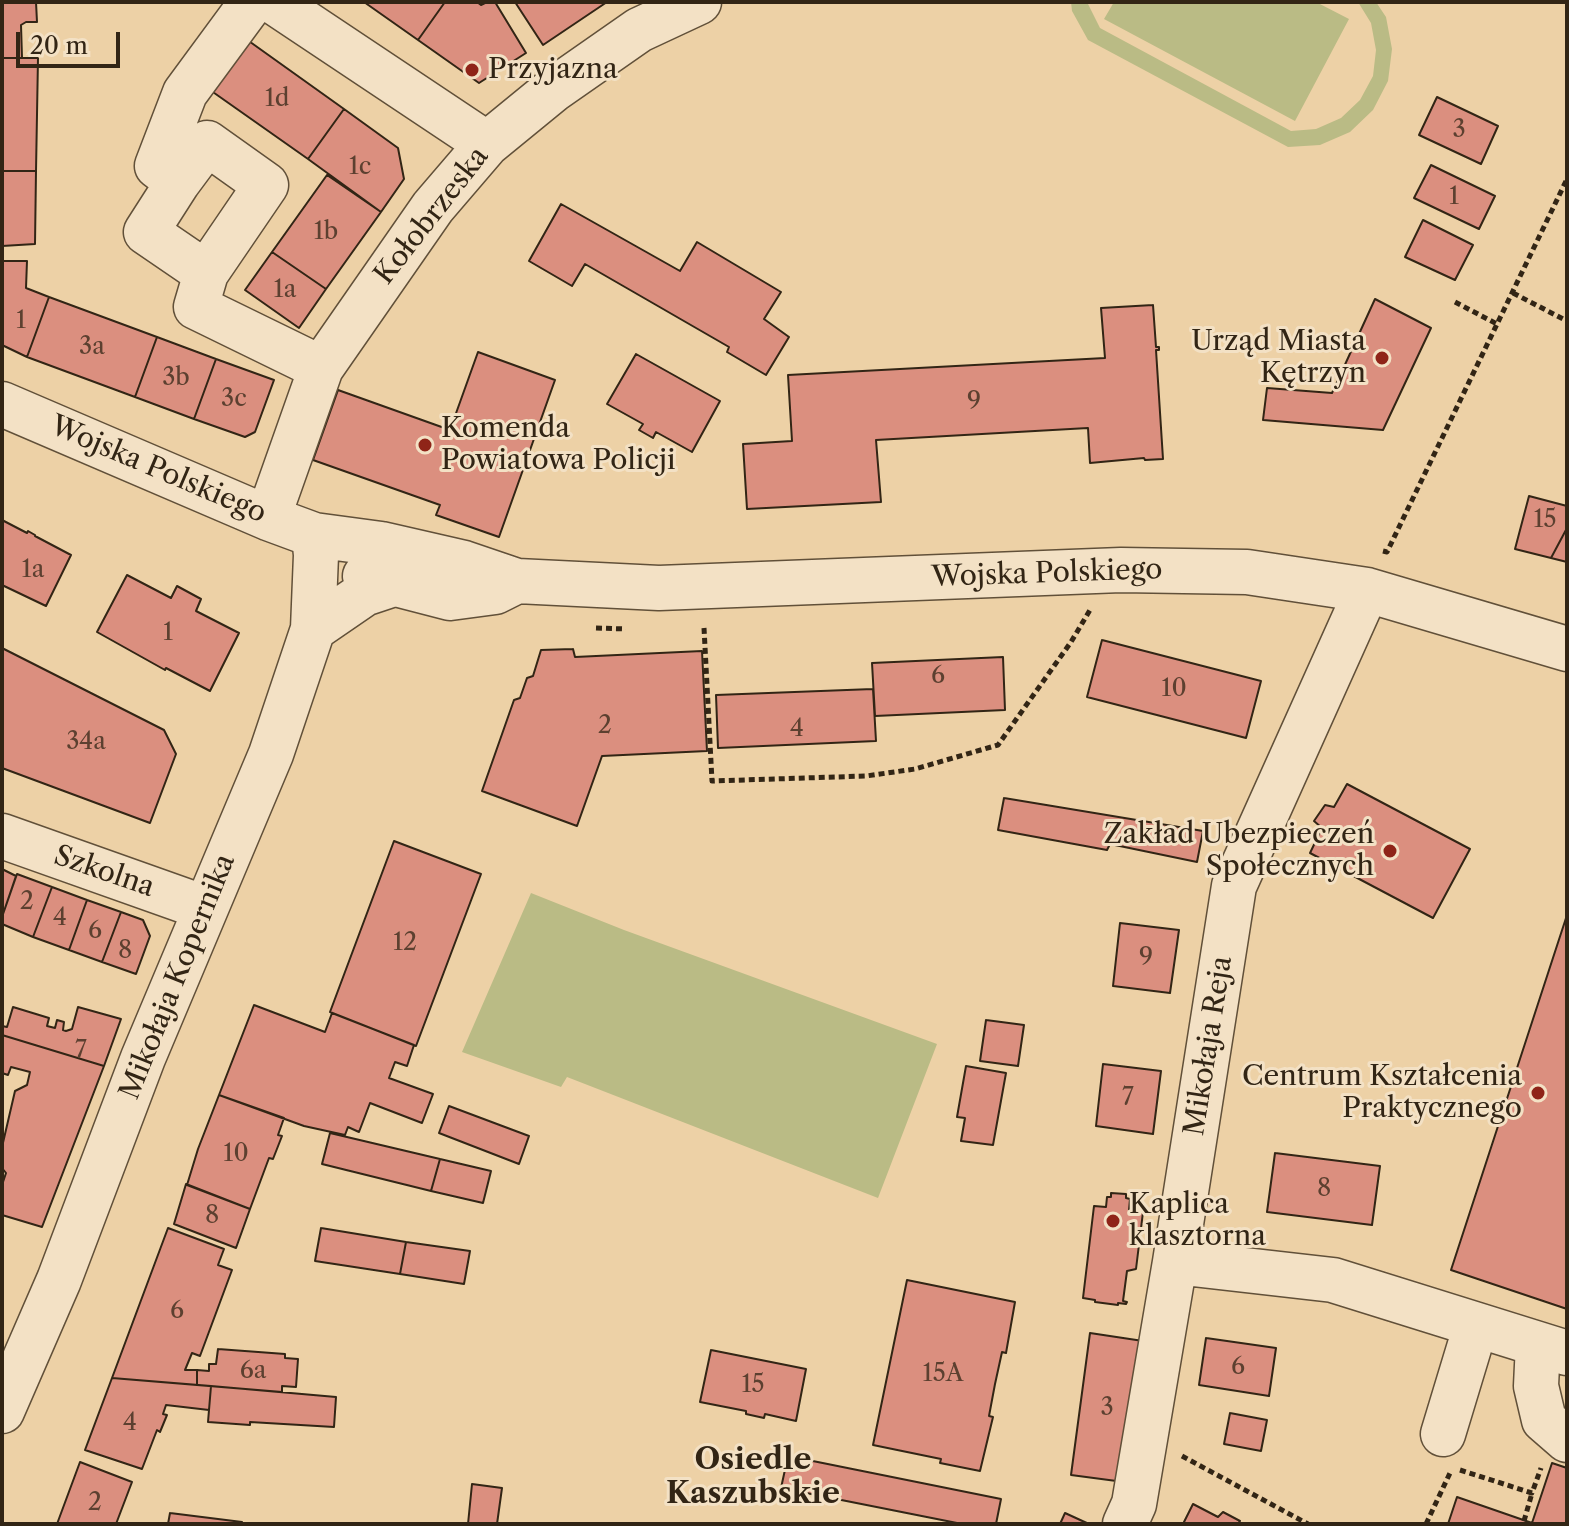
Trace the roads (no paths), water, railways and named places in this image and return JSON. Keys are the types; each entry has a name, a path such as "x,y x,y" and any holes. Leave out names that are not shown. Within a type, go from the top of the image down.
{"street":[{"path":"178,182 157,166 185,93 252,2"},
{"path":"274,2 487,144"},
{"name":"Kołobrzeska","path":"268,518 321,368 433,207 487,144 553,90 639,30 689,4"},
{"path":"206,273 146,232 207,143 266,185 206,273 196,307 321,368"},
{"name":"Wojska Polskiego","path":"2,404 314,535 381,544 451,559 517,581 659,588 1121,570 1247,572 1367,590 1567,649"},
{"path":"2,435 49,424"},
{"name":"Wojska Polskiego","path":"314,535 328,559 360,575 450,598 495,592 517,581"},
{"name":"Mikołaja Kopernika","path":"2,1411 59,1280 143,1058 271,754 313,629 314,535"},
{"path":"313,629 364,594 394,584"},
{"name":"Mikołaja Reja","path":"1125,1524 1134,1504 1234,886 1367,590"},
{"name":"Szkolna","path":"2,836 205,908"},
{"path":"1175,1262 1333,1280 1552,1348 1536,1386 1555,1452"},
{"path":"1443,1434 1476,1325"}],"place":[{"name":"Przyjazna","path":"472,70"},
{"name":"Urząd Miasta Kętrzyn","path":"1382,358"},
{"name":"Komenda Powiatowa Policji","path":"425,445"},
{"name":"Zakład Ubezpieczeń Społecznych","path":"1390,851"},
{"name":"Centrum Kształcenia Praktycznego","path":"1538,1093"},
{"name":"Kaplica klasztorna","path":"1113,1221"}],"district":[{"name":"Osiedle Kaszubskie","path":"753,1477"}]}
